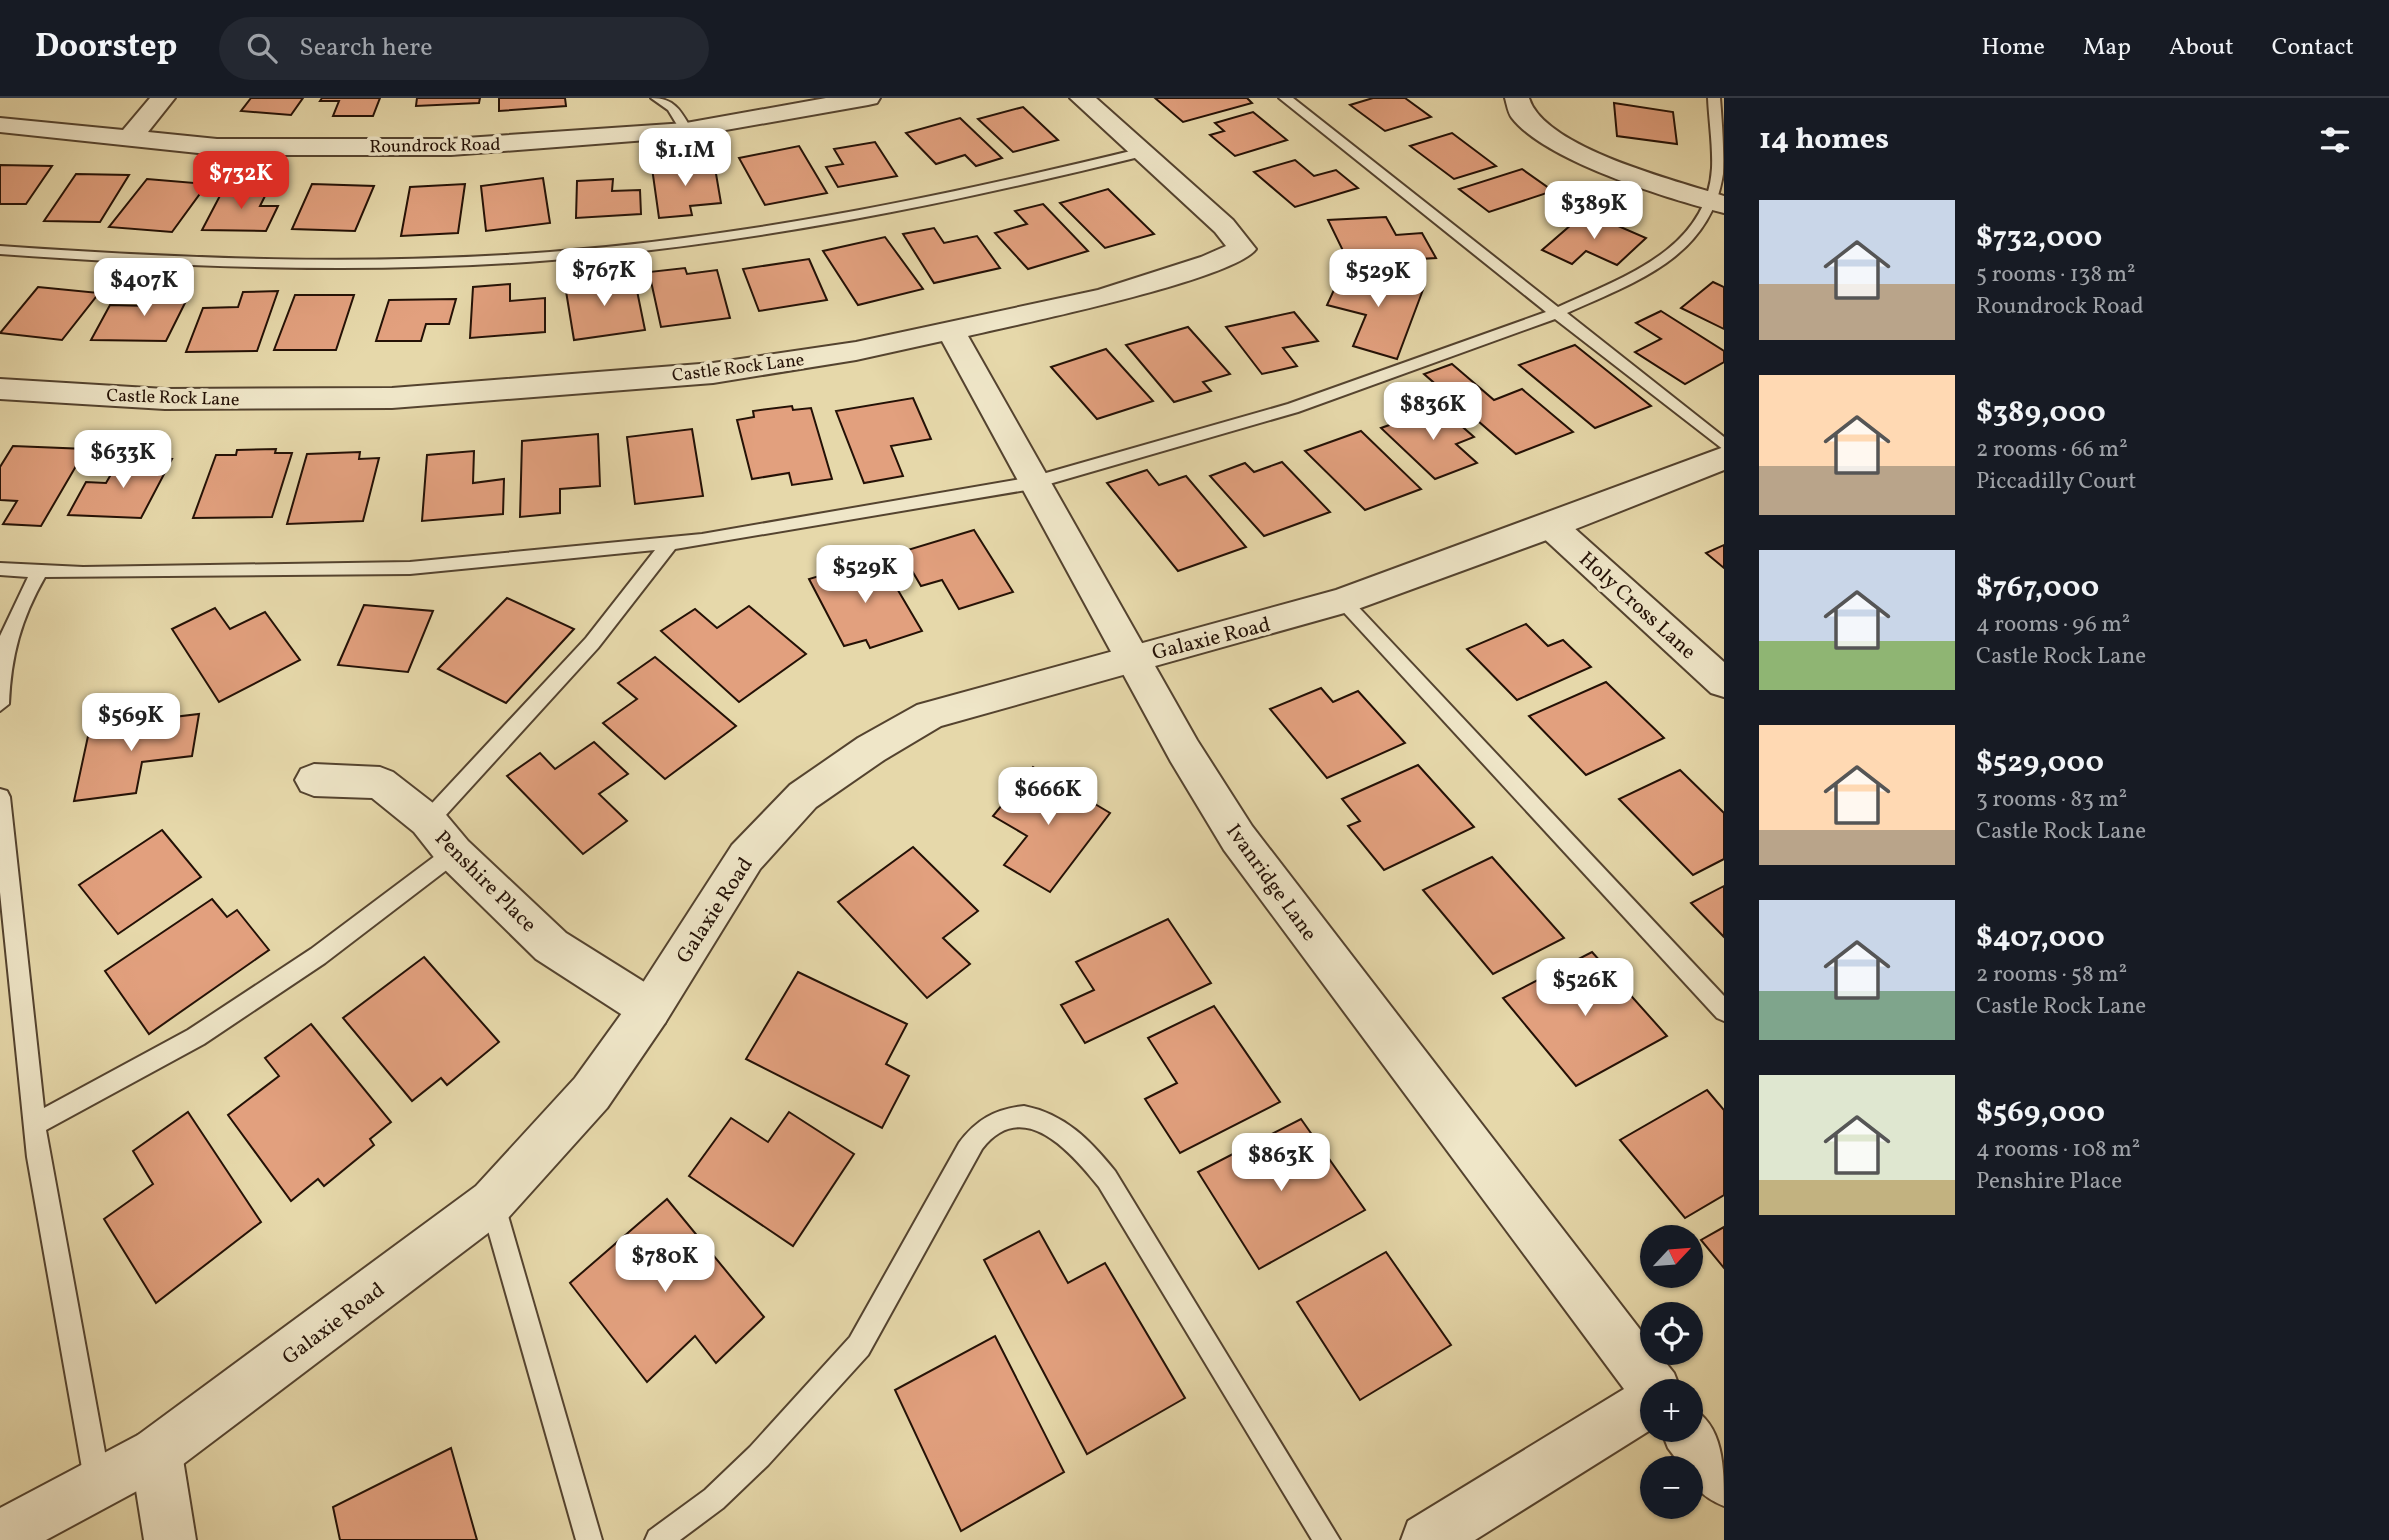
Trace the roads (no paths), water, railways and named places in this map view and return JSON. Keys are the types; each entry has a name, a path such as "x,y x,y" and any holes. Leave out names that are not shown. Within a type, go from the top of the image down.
{"street":[{"path":"129,139 163,98"},
{"name":"Roundrock Road","path":"0,125 217,146 451,147 686,130 827,108 868,98"},
{"name":"Castle Rock Lane","path":"0,388 165,399 392,398 713,373 856,351 1104,297 1211,263 1242,249 1224,226 1082,98"},
{"path":"1517,98 1522,115 1560,143 1598,164 1718,203"},
{"name":"Ivanridge Lane","path":"951,331 1032,482 1184,751 1238,838 1647,1379"},
{"name":"Galaxie Road","path":"0,1536 156,1453 283,1361 492,1202 591,1093 650,1009 746,857 803,796 871,749 930,715 1343,601 1551,526 1724,458"},
{"name":"Holy Cross Lane","path":"1551,526 1724,683"},
{"name":"Penshire Place","path":"314,780 380,783 428,821 454,853 551,946 650,1009"},
{"path":"1427,1540 1640,1407"},
{"path":"1695,1442 1724,1479"},
{"path":"156,1453 170,1540"}],"lane":[{"path":"657,98 673,108 686,130"},
{"path":"1285,98 1724,445"},
{"path":"0,569 410,568 670,544 1032,482 1293,408 1525,327 1648,271 1681,247 1718,203 1714,98"},
{"path":"0,250 265,265 507,258 632,247 810,225 965,196 1143,152"},
{"path":"428,821 592,643 670,544"},
{"path":"0,704 1,666 14,615 40,571"},
{"path":"1343,601 1724,1011"},
{"path":"0,797 34,1125 98,1486"},
{"path":"34,1125 196,1037 318,956 454,853"},
{"path":"658,1540 713,1499 759,1456 859,1346 967,1151 986,1127 1013,1116 1047,1120 1081,1146 1107,1179 1327,1540"},
{"path":"492,1202 589,1540"}]}
